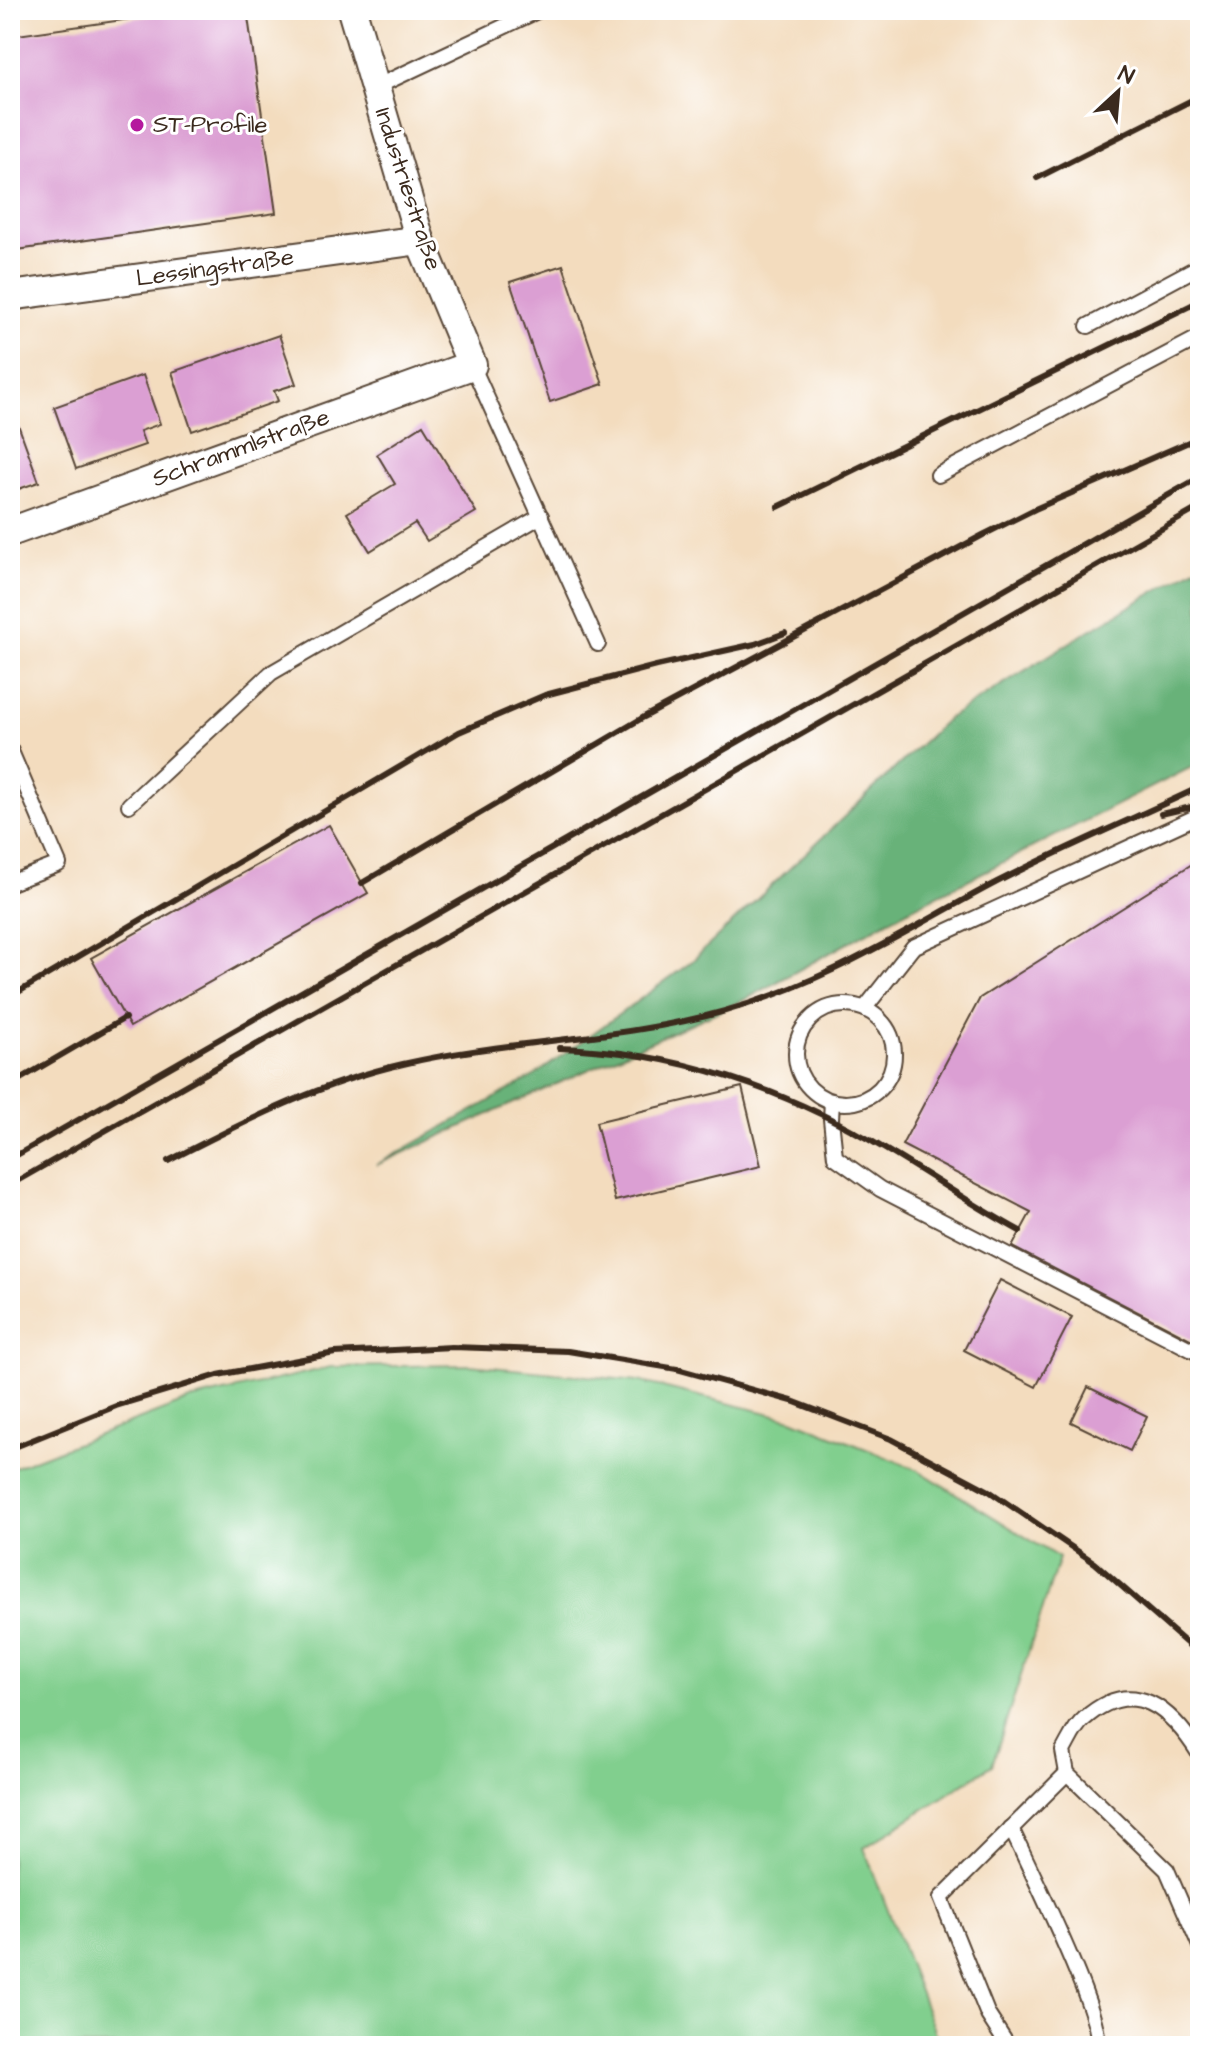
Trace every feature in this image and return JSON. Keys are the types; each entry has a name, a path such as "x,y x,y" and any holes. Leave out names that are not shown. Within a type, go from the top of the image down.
{"street":[{"name":"Industriestraße","path":"352,10 420,240 472,365"},
{"name":"Lessingstraße","path":"10,296 420,240"},
{"name":"Schrammlstraße","path":"10,532 472,365"}],"lane":[{"path":"376,87 539,10"},
{"path":"1088,326 1200,266"},
{"path":"938,475 1200,337"},
{"path":"472,365 598,644"},
{"path":"129,805 271,673 541,516"},
{"path":"10,749 59,864 10,883"},
{"path":"865,1008 913,947 1200,815"},
{"path":"843,1004 865,1008 886,1024 893,1038 893,1070 885,1084 873,1095 858,1102 832,1101 812,1090 802,1077 796,1061 796,1045 802,1029 812,1016 827,1007 843,1004"},
{"path":"832,1101 835,1157 880,1189 1200,1354"},
{"path":"1200,1755 1167,1711 1140,1698 1108,1702 1082,1720 1063,1751 1067,1773 1167,1870 1200,1946"},
{"path":"1008,2046 988,2015 941,1898 1067,1773"},
{"path":"1011,1828 1089,2003 1100,2038 1097,2046"}],"green space":[{"path":"1200,565 1200,763 902,913 748,998 376,1165 534,1076 690,963 947,719"},
{"path":"470,1365 638,1381 792,1419 918,1470 1059,1558 992,1765 864,1848 940,2046 10,2046 10,1469 190,1400 331,1367"}],"building":[{"name":"ST-Profile","path":"193,10 247,10 276,213 10,251 10,36"},
{"path":"563,265 603,384 550,402 510,282"},
{"path":"279,335 296,384 274,391 278,401 192,431 172,372"},
{"path":"143,375 160,424 140,431 145,445 76,469 54,407"},
{"path":"423,425 476,512 427,541 415,523 370,551 347,513 395,484 377,454"},
{"path":"19,427 39,482 10,492 10,430"},
{"path":"329,825 368,893 130,1027 91,958"},
{"path":"1200,859 1200,1344 1012,1247 1031,1212 902,1145 980,998"},
{"path":"742,1087 761,1166 615,1201 596,1122"},
{"path":"1000,1280 1072,1317 1036,1387 964,1350"},
{"path":"1088,1387 1147,1416 1130,1451 1071,1422"}],"railway":[{"path":"1037,178 1200,96"},
{"path":"778,507 1200,301"},
{"path":"362,883 644,717 983,535 1200,437"},
{"path":"10,1159 1200,477"},
{"path":"10,1185 1200,507"},
{"path":"10,997 459,732 545,695 755,644 785,633"},
{"path":"168,1161 282,1105 372,1072 483,1049 685,1021 798,986 865,954 1022,869 1200,787"},
{"path":"1161,814 1200,805"},
{"path":"10,1085 125,1018"},
{"path":"559,1048 602,1051 687,1065 769,1091 847,1128 1020,1231"},
{"path":"10,1449 116,1406 218,1375 335,1353 452,1347 568,1351 677,1369 792,1401 891,1439 989,1491 1095,1563 1200,1655"}],"place":[{"name":"ST-Profile","path":"137,125"}]}
